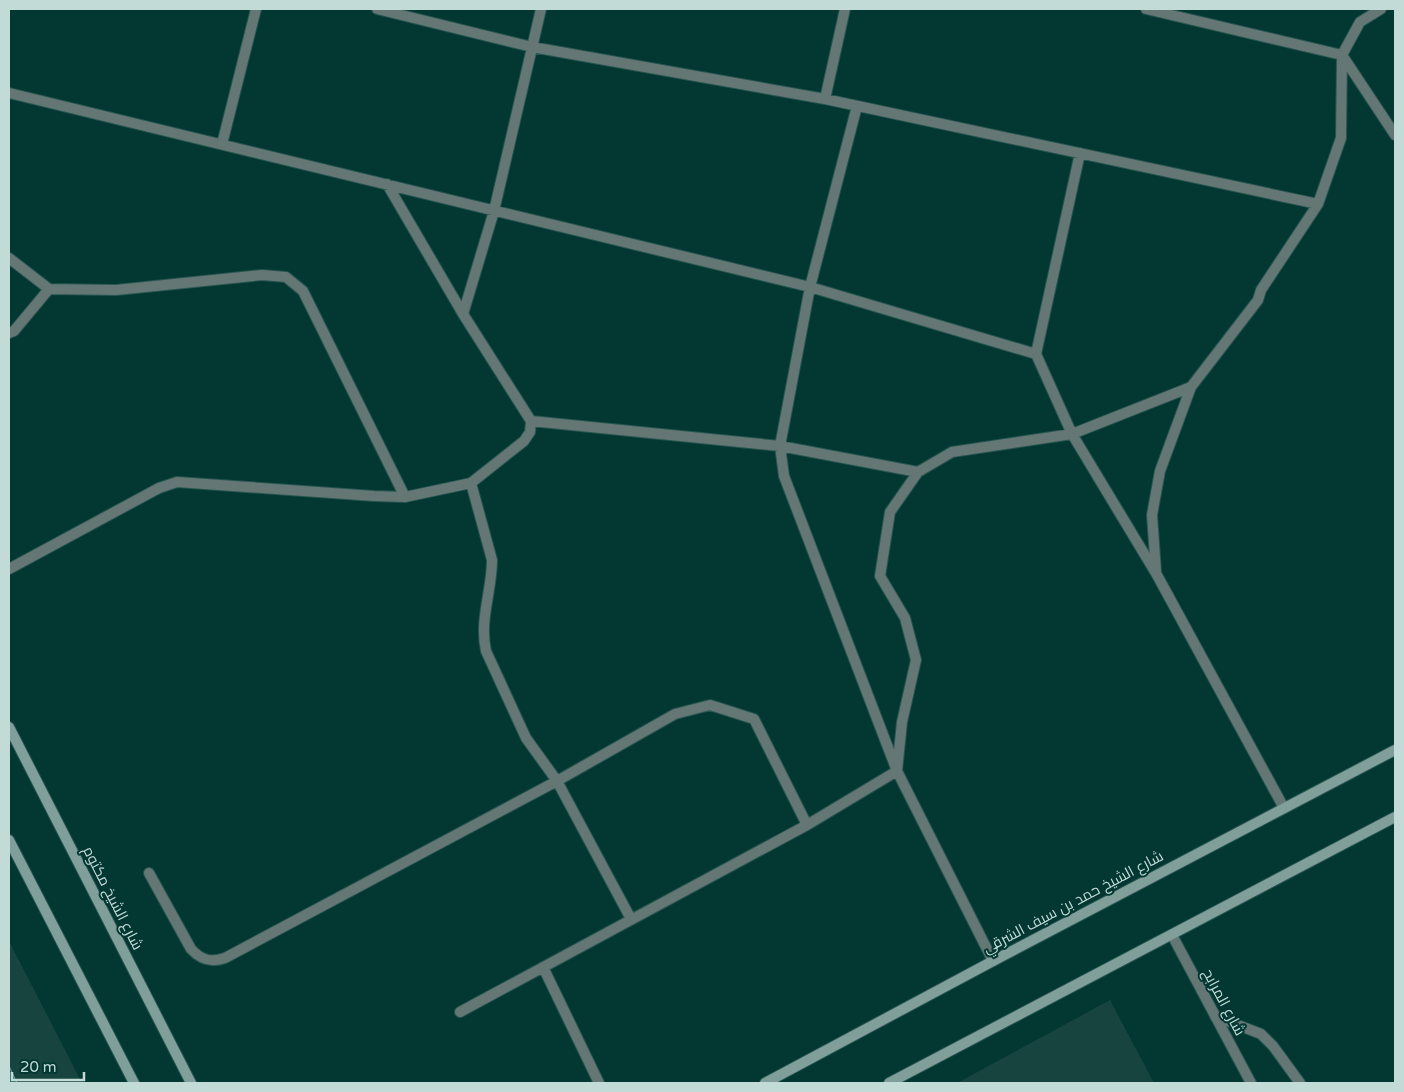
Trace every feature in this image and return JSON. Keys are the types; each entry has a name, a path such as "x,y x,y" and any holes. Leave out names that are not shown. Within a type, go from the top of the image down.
{"main road":[{"name":"شارع الشيخ مكتوم","path":"9,727 191,1083"},
{"name":"شارع الشيخ حمد بن سيف الشرقي","path":"765,1083 1395,750"},
{"path":"889,1083 1395,817"},
{"path":"9,840 134,1083"}],"street":[{"path":"222,144 256,9"},
{"path":"377,9 532,47 825,99 1318,204"},
{"path":"463,314 494,211 541,9"},
{"path":"825,99 845,9"},
{"path":"1146,9 1342,55 1395,135"},
{"path":"1156,575 1152,515 1160,471 1191,387 1258,300 1261,290 1318,204 1341,138 1342,55 1360,22 1364,9"},
{"path":"1360,22 1381,9"},
{"path":"9,93 810,287 1036,354"},
{"path":"857,106 810,287 780,446 784,476 897,771 993,961"},
{"path":"1080,153 1036,354 1072,434 1156,575 1284,808"},
{"path":"9,569 159,488 177,482 374,496 405,496 471,483 524,441 530,432 531,421 463,314 387,184"},
{"path":"9,258 49,289 116,290 262,275 286,277 303,291 405,496"},
{"path":"9,333 14,331 49,289"},
{"path":"897,771 902,722 916,660 905,618 880,576 890,512 918,472 952,452 1072,434 1191,387"},
{"path":"531,421 780,446 918,472"},
{"path":"471,483 492,560 483,628 486,651 526,738 557,781 631,919"},
{"path":"149,873 197,956 206,961 216,962 557,781 674,714 710,705 754,719 807,825"},
{"path":"460,1012 807,825 897,771"},
{"name":"شارع المرابح","path":"1172,935 1251,1083"},
{"path":"543,967 599,1083"},
{"path":"1215,1016 1260,1034 1273,1046 1300,1083"}],"shaded area":[{"path":"9,941 82,1083 9,1083"},
{"path":"1110,1000 1154,1083 957,1083"}],"building":[{"path":"9,1066 17,1083 9,1083"}]}
